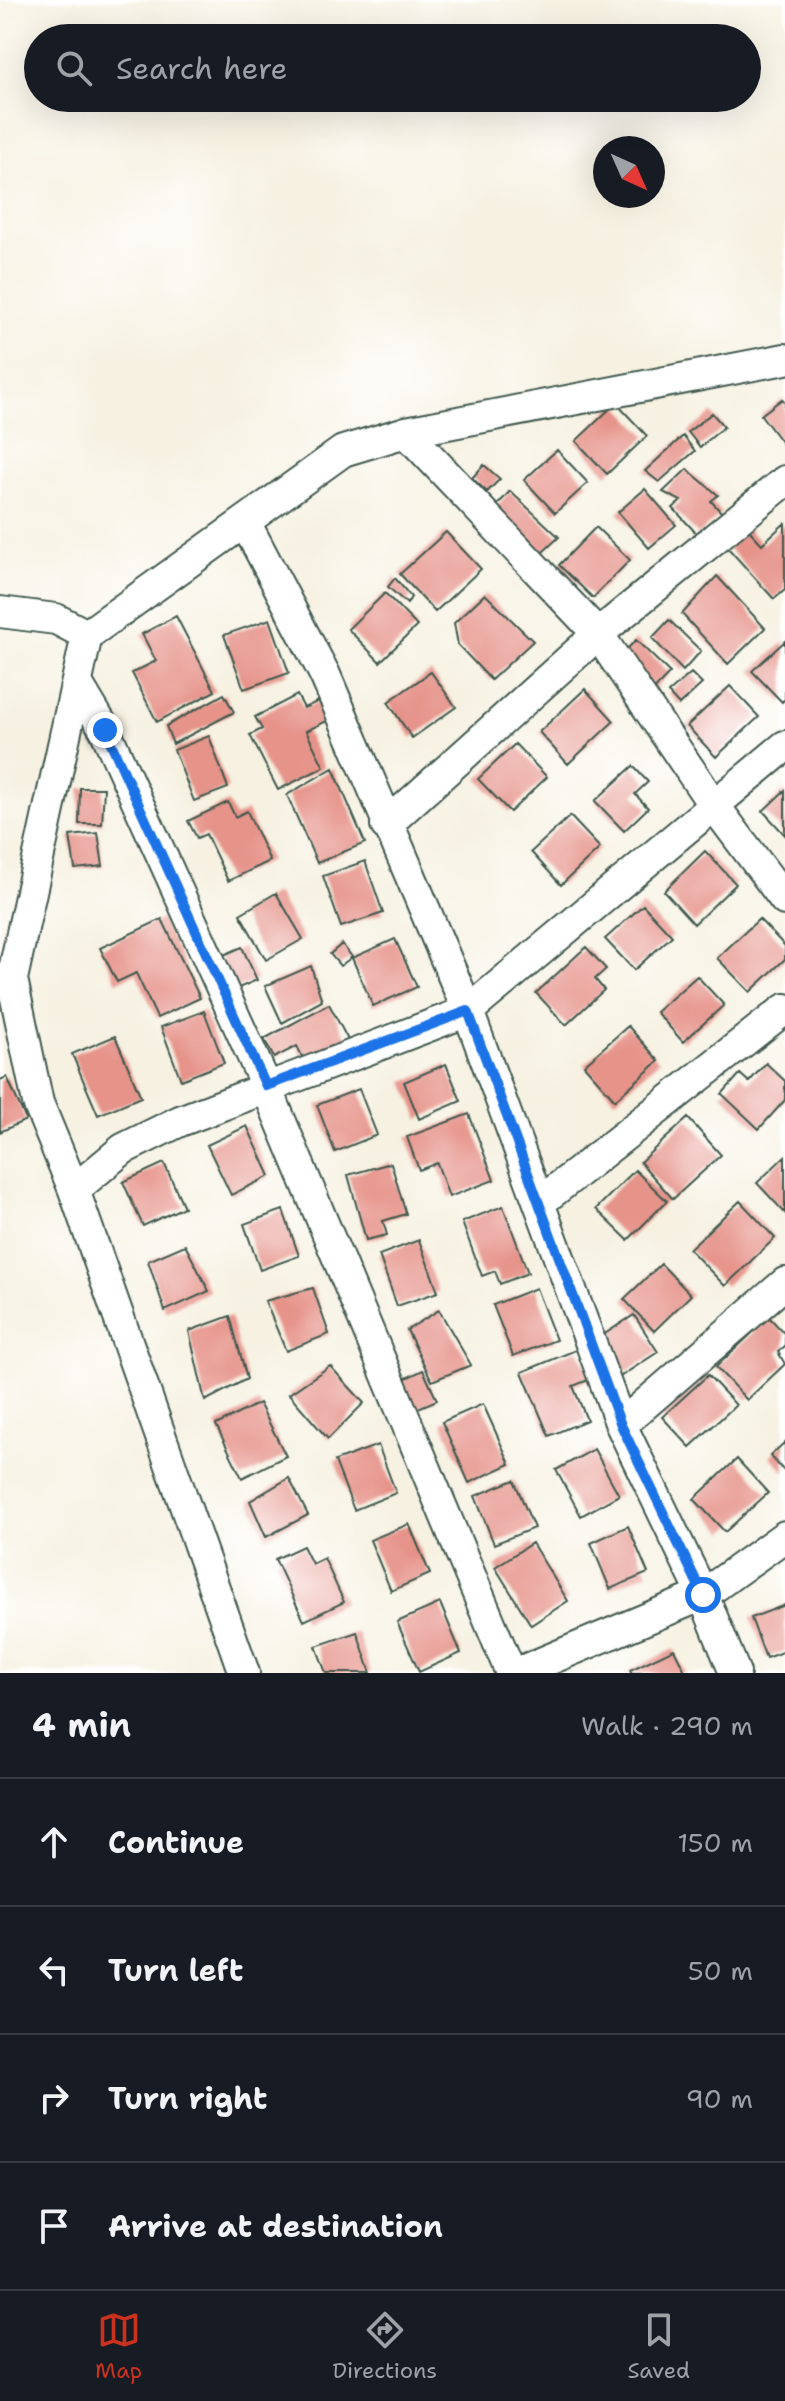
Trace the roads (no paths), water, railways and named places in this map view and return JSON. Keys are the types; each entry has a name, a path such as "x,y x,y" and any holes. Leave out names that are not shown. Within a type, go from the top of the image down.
{"street":[{"path":"244,1673 74,1190 38,1103 12,979 87,635 343,451 406,432 785,359"},
{"path":"406,432 598,634 713,804 785,900"},
{"path":"386,825 598,634 785,481"},
{"path":"245,522 325,675 386,825 468,1011 621,1425 703,1595 735,1673"},
{"path":"0,612 56,619 87,635"},
{"path":"77,683 105,730 266,1086 514,1673 703,1595 785,1536"},
{"path":"74,1190 123,1149 216,1104 468,1011 785,746"},
{"path":"539,1203 785,1009"},
{"path":"621,1425 785,1283"}]}
